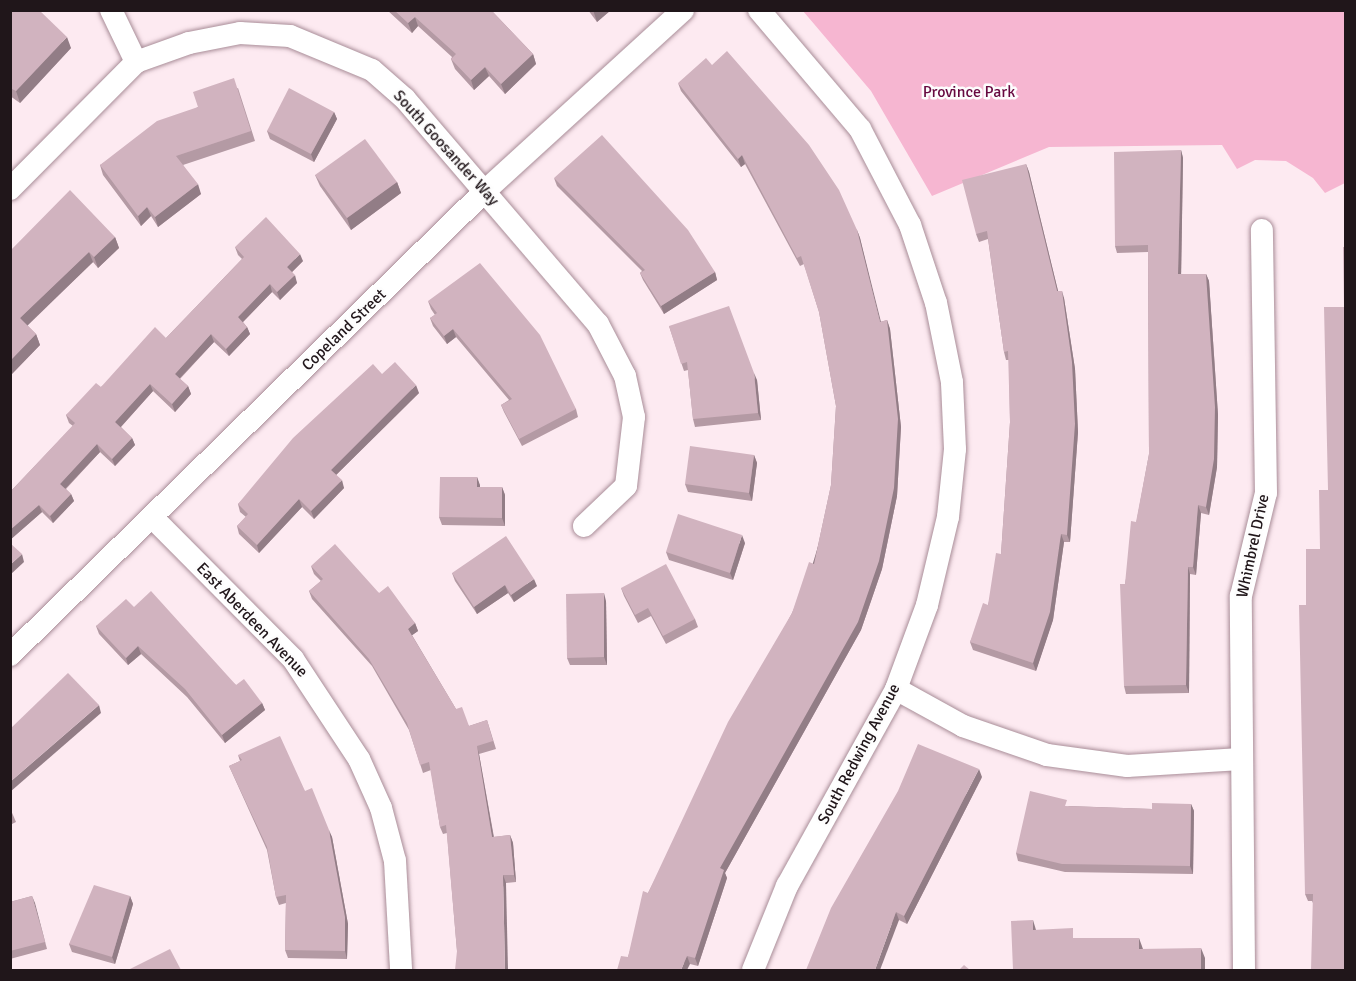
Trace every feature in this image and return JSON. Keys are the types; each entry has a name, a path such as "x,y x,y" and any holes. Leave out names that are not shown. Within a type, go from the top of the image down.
{"street":[{"path":"111,10 136,62"},
{"name":"Copeland Street","path":"10,655 485,191 684,10"},
{"name":"South Redwing Avenue","path":"753,970 787,886 896,689 927,605 948,517 955,449 952,382 936,303 910,225 860,129 759,10"},
{"name":"South Goosander Way","path":"10,189 136,62 189,43 240,33 290,36 333,50 372,70 405,99 598,324 625,376 634,417 626,486 584,526"},
{"name":"Whimbrel Drive","path":"1245,970 1241,596 1266,493 1262,230"},
{"name":"East Aberdeen Avenue","path":"152,517 293,658 359,759 395,861 401,970"},
{"path":"896,689 963,726 1047,755 1127,766 1241,759"}],"green space":[{"name":"Province Park","path":"803,11 1345,11 1345,183 1325,193 1313,178 1286,161 1255,160 1237,169 1222,145 1049,147 932,196 871,91"}],"building":[{"path":"10,10 39,10 67,37 16,91 10,88"},
{"path":"394,10 491,10 533,54 501,84 485,67 471,80 451,59 456,54 415,17 408,23"},
{"path":"727,51 809,145 839,190 857,230 880,322 887,320 898,419 894,488 879,561 858,622 720,868 724,870 695,958 687,956 681,970 617,970 621,956 628,957 643,891 648,893 728,722 792,613 809,562 814,564 831,485 836,406 819,312 801,256 797,258 742,155 738,159 678,83 706,58 712,65"},
{"path":"234,78 251,131 176,156 198,184 155,217 147,207 138,216 100,165 157,121 198,107 193,92"},
{"path":"289,88 334,112 311,154 267,131"},
{"path":"602,135 688,230 715,272 661,306 640,273 645,270 554,178"},
{"path":"365,139 397,182 347,218 315,175"},
{"path":"1181,150 1178,274 1206,274 1215,407 1214,459 1206,507 1198,505 1193,567 1188,567 1186,685 1124,686 1120,584 1125,584 1131,521 1136,522 1149,454 1148,245 1115,246 1114,152"},
{"path":"1026,164 1057,291 1062,291 1072,362 1075,424 1067,535 1061,534 1050,612 1033,663 970,642 983,603 988,605 996,553 1001,554 1010,422 1008,351 1004,352 987,231 976,234 962,180"},
{"path":"70,190 115,237 94,257 89,252 20,318 36,334 10,361 10,251"},
{"path":"266,217 300,254 287,267 295,275 277,292 270,284 238,317 247,327 226,349 211,334 175,374 188,386 172,404 150,384 115,422 132,438 112,459 97,444 60,484 71,494 50,516 39,505 10,530 10,492 75,423 66,415 96,383 101,387 155,327 166,338 244,257 235,247"},
{"path":"1343,247 1346,247 1346,970 1311,970 1313,894 1305,894 1299,605 1306,605 1306,549 1320,549 1319,490 1328,490 1324,307 1344,307"},
{"path":"480,263 540,335 576,409 519,439 501,405 512,399 453,329 444,336 430,318 437,313 428,301"},
{"path":"729,306 754,373 758,413 693,419 687,362 681,364 669,326"},
{"path":"395,362 416,385 331,470 342,480 311,511 299,499 257,545 237,526 248,514 238,504 293,438 373,364 382,374"},
{"path":"690,446 754,455 749,493 685,484"},
{"path":"440,477 477,477 477,487 502,487 502,518 439,517"},
{"path":"678,514 742,535 730,573 666,552"},
{"path":"506,536 534,579 511,595 505,585 474,607 452,573"},
{"path":"10,543 22,554 10,565"},
{"path":"335,544 379,593 388,586 415,623 408,629 456,709 462,707 469,726 487,720 493,741 477,746 492,837 510,835 514,875 503,875 505,970 455,970 457,951 446,825 440,827 429,762 420,765 407,723 369,659 309,591 323,579 311,566"},
{"path":"666,564 695,619 663,636 648,608 635,615 621,588"},
{"path":"151,591 236,685 244,679 262,703 222,735 185,689 138,646 126,658 96,626 126,599 134,607"},
{"path":"604,593 604,657 567,658 566,594"},
{"path":"68,673 99,705 10,782 10,729"},
{"path":"280,736 305,791 312,788 329,830 345,917 345,951 285,950 286,895 276,897 267,847 229,766 242,760 238,755"},
{"path":"918,744 979,769 904,916 896,912 875,970 806,970 831,908 898,791"},
{"path":"1030,791 1067,800 1065,806 1152,809 1152,803 1191,804 1190,866 1062,864 1016,853"},
{"path":"94,885 130,896 112,957 69,944"},
{"path":"32,896 45,942 10,951 10,902"},
{"path":"1033,920 1033,930 1073,928 1073,938 1139,938 1139,949 1201,948 1201,970 1013,970 1011,921"},
{"path":"170,949 181,970 128,970"},
{"path":"964,965 970,970 959,970"}]}
